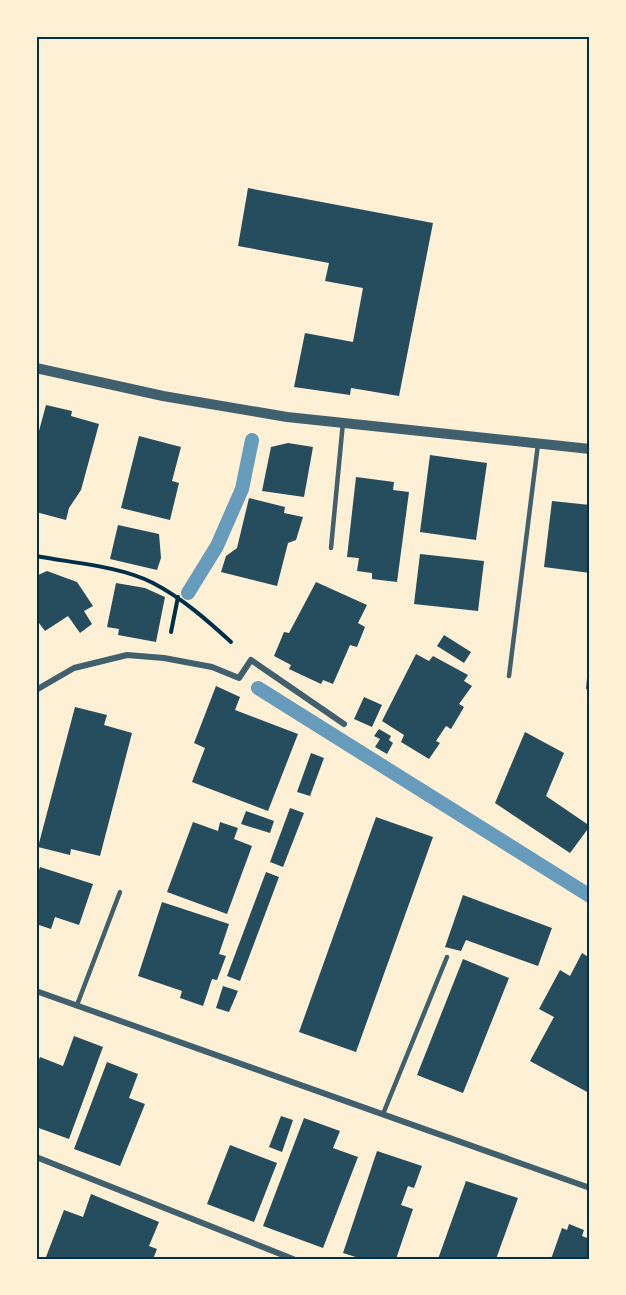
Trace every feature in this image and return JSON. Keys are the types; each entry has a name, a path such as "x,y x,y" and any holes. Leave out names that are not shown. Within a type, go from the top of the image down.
{"street":[{"path":"36,368 163,396 287,417 590,448"},
{"path":"36,690 74,668 127,655 212,667 239,678 251,660 344,724"},
{"path":"36,991 590,1188"},
{"path":"36,1157 293,1259"}],"lane":[{"path":"331,548 343,422"},
{"path":"509,676 538,443"},
{"path":"77,1005 120,892"},
{"path":"383,1114 447,957"}],"path":[{"path":"36,556 122,572 152,582 178,597 251,660"},
{"path":"167,659 178,597"}],"building":[{"path":"248,188 433,223 399,396 351,388 350,395 294,387 305,333 353,342 363,288 325,281 329,263 238,246"},
{"path":"46,405 72,411 71,416 99,424 81,490 69,508 66,520 36,512 36,442"},
{"path":"139,436 181,447 172,481 179,483 170,520 121,508"},
{"path":"288,443 313,447 304,497 262,491 271,447"},
{"path":"430,455 487,463 476,540 420,532"},
{"path":"356,477 394,482 393,490 409,492 397,582 372,579 372,573 357,571 359,558 347,557"},
{"path":"249,498 285,507 284,513 303,517 296,540 288,543 277,586 221,572 226,556 237,548"},
{"path":"552,501 590,505 590,573 544,567"},
{"path":"118,525 159,534 161,558 157,570 110,559"},
{"path":"420,554 484,561 478,611 414,604"},
{"path":"47,571 77,582 93,606 84,611 92,624 80,633 68,616 45,631 36,619 36,576"},
{"path":"316,582 367,605 358,623 365,627 357,647 350,645 333,684 323,680 321,684 289,669 291,665 274,656 284,632 289,633"},
{"path":"116,583 145,588 165,597 156,642 118,635 119,629 107,627"},
{"path":"444,635 471,652 464,663 437,646"},
{"path":"416,654 429,661 433,656 468,675 464,681 472,686 459,704 464,707 451,729 446,726 436,741 440,743 429,759 401,742 404,735 382,721"},
{"path":"588,666 590,666 590,689 586,689"},
{"path":"216,686 240,697 235,710 298,734 268,811 192,782 205,748 194,743"},
{"path":"364,697 382,705 372,727 354,719"},
{"path":"75,707 107,715 104,725 132,733 100,856 71,849 70,855 38,847"},
{"path":"379,729 391,736 389,740 393,743 387,754 375,747 380,739 374,736"},
{"path":"525,732 564,753 546,796 590,826 570,853 495,803"},
{"path":"311,753 324,758 310,796 297,792"},
{"path":"290,808 304,813 283,867 270,862"},
{"path":"246,811 274,821 270,833 241,824"},
{"path":"376,817 433,837 356,1052 299,1032"},
{"path":"193,822 218,831 220,822 238,828 234,839 252,846 227,914 167,892"},
{"path":"40,867 93,884 79,925 55,917 51,929 36,924 36,879"},
{"path":"266,872 279,877 240,981 227,976"},
{"path":"463,895 552,928 538,966 466,940 461,951 445,947"},
{"path":"162,902 229,924 219,954 226,956 217,980 212,979 203,1006 180,998 182,991 138,976"},
{"path":"582,953 590,958 589,1093 530,1061 554,1017 539,1009 560,970 570,976"},
{"path":"463,959 509,978 463,1093 417,1075"},
{"path":"223,986 238,991 229,1012 216,1008"},
{"path":"74,1036 103,1047 69,1139 36,1127 36,1067 40,1057 63,1066"},
{"path":"107,1062 138,1074 129,1098 145,1104 120,1166 74,1149"},
{"path":"281,1116 293,1120 282,1152 269,1147"},
{"path":"304,1118 340,1131 333,1148 358,1157 323,1248 263,1226"},
{"path":"230,1145 277,1163 254,1222 207,1204"},
{"path":"377,1151 422,1166 414,1188 408,1186 401,1205 413,1209 396,1259 362,1259 343,1253"},
{"path":"466,1181 518,1198 496,1259 438,1259"},
{"path":"91,1194 159,1222 149,1246 157,1249 153,1259 51,1259 46,1257 64,1210 83,1217"},
{"path":"569,1224 584,1230 582,1236 590,1239 590,1259 551,1259 562,1228 567,1230"}],"waterway":[{"path":"188,593 217,546 242,489 252,440"},
{"path":"258,688 590,896"}]}
